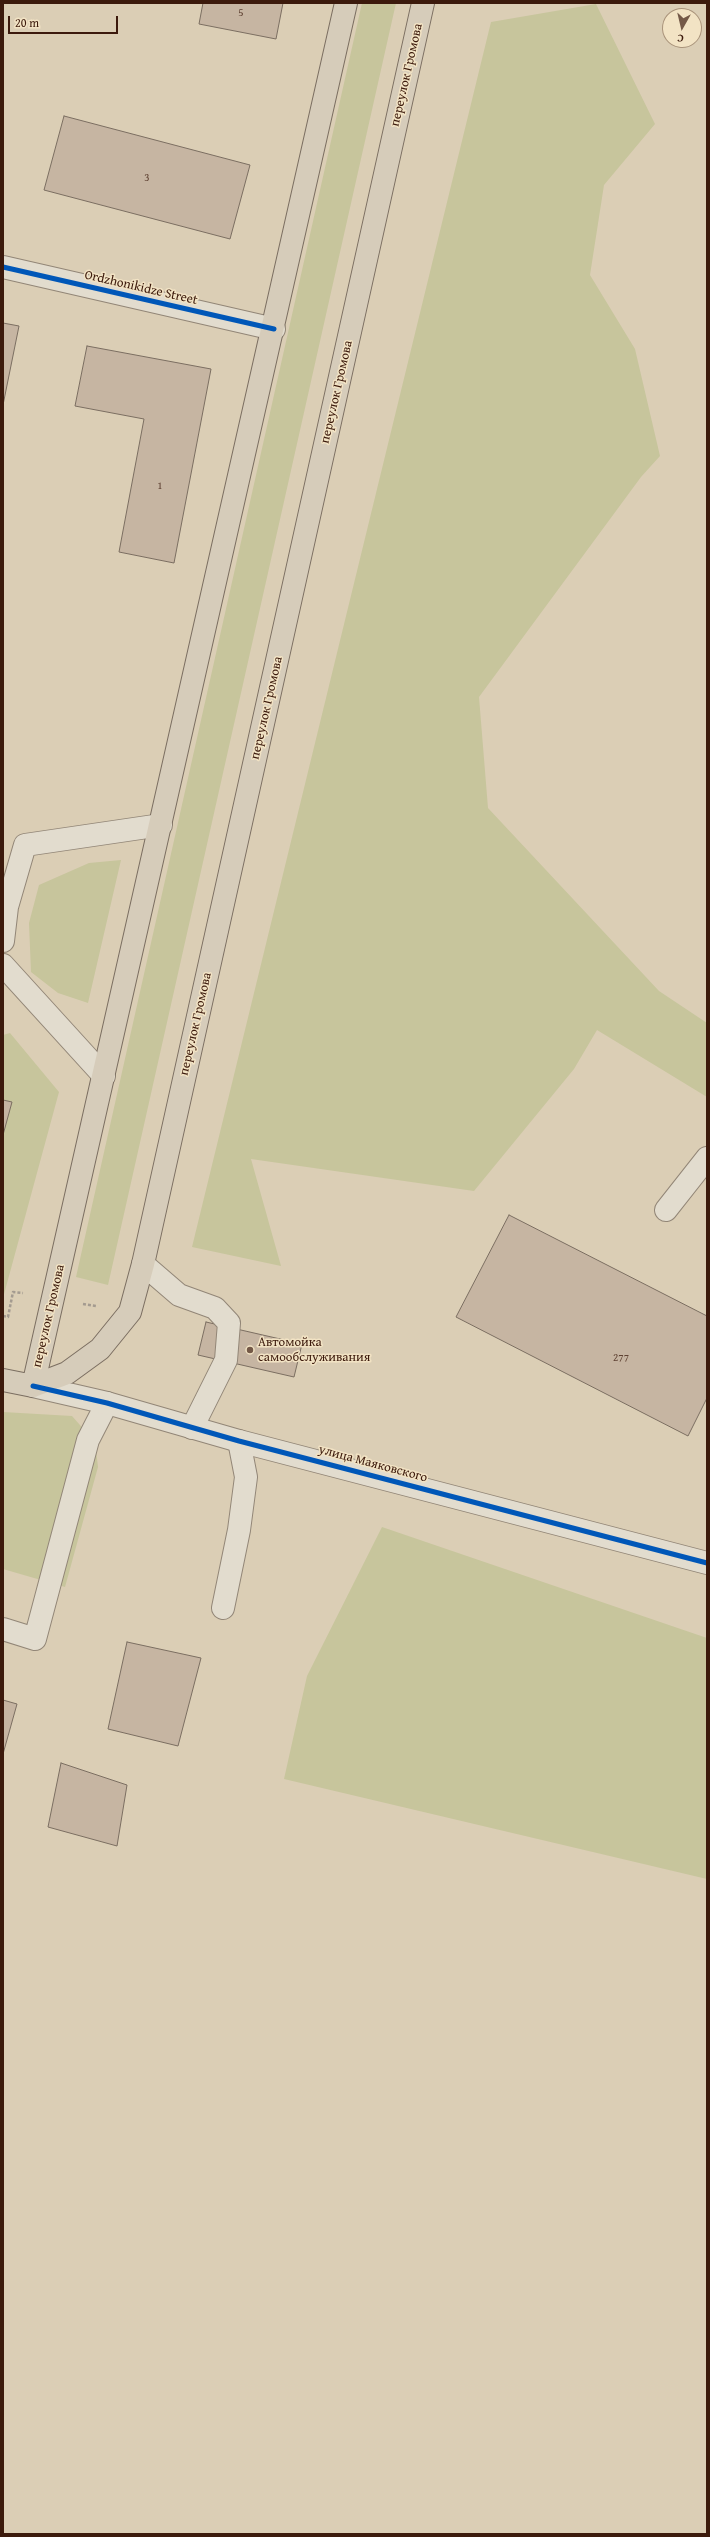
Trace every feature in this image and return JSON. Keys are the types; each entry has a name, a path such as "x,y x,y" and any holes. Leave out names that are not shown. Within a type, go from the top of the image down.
{"main road":[{"name":"переулок Громова","path":"33,1386 274,330 346,3"},
{"name":"переулок Громова","path":"33,1386 67,1373 100,1349 130,1312 143,1264 423,3"},
{"name":"улица Маяковского","path":"3,1380 33,1386"}],"street":[{"name":"Ordzhonikidze Street","path":"3,267 274,330"},
{"path":"3,941 7,907 26,845 161,825"},
{"path":"3,965 104,1076"},
{"path":"666,1210 707,1158"},
{"path":"143,1264 179,1295 215,1308 229,1323 226,1360 192,1428"},
{"name":"улица Маяковского","path":"33,1386 107,1403 239,1441 707,1563"},
{"path":"3,1629 35,1639 88,1440 107,1403"},
{"path":"223,1608 239,1530 246,1477 239,1441"}],"shaded area":[{"path":"362,3 396,3 108,1285 76,1277"},
{"path":"596,4 655,124 604,185 590,275 635,349 660,456 641,477 479,697 488,808 659,991 707,1023 707,1097 597,1030 574,1069 474,1191 251,1159 281,1266 192,1247 491,22"},
{"path":"121,860 88,1003 58,993 31,972 29,923 39,885 89,863"},
{"path":"10,1033 59,1092 3,1298 3,1035"},
{"path":"3,1412 72,1416 95,1442 98,1467 65,1587 3,1569"},
{"path":"382,1527 707,1638 707,1879 284,1779 307,1676"}],"building":[{"path":"203,3 283,3 276,39 199,24"},
{"path":"64,116 250,165 230,239 44,190"},
{"path":"3,323 19,326 3,405"},
{"path":"87,346 211,369 174,563 119,552 144,419 75,406"},
{"path":"3,1100 12,1102 3,1135"},
{"path":"509,1215 707,1316 707,1398 688,1436 456,1317"},
{"name":"Автомойка самообслуживания","path":"206,1322 302,1344 294,1377 198,1355"},
{"path":"127,1642 201,1658 178,1746 108,1729"},
{"path":"3,1700 17,1704 3,1754"},
{"path":"61,1763 127,1785 117,1846 48,1827"}],"cycle path":[{"path":"3,267 274,329"},
{"path":"33,1386 107,1403 239,1441 707,1563"}],"place":[{"name":"Автомойка самообслуживания","path":"250,1350"}]}
